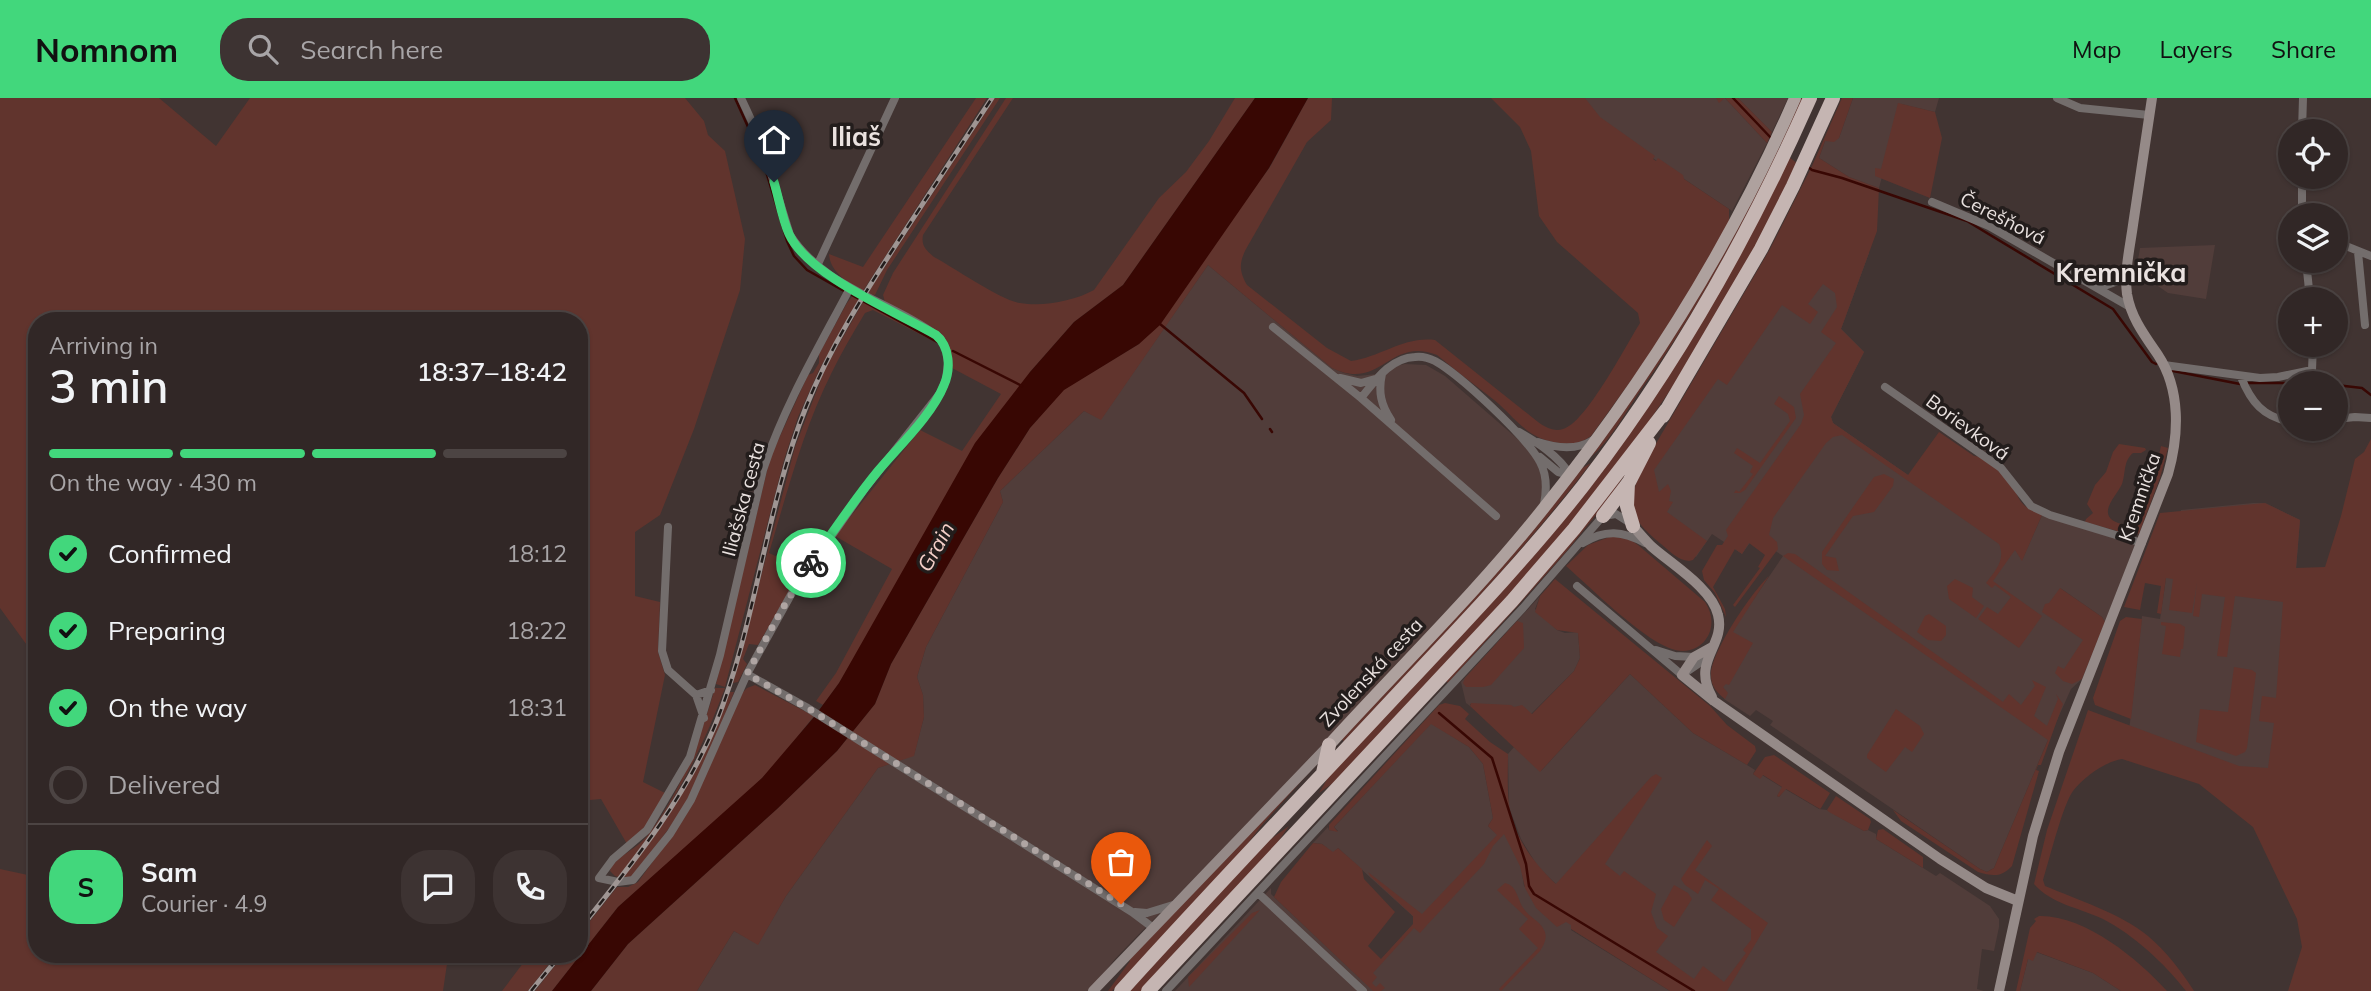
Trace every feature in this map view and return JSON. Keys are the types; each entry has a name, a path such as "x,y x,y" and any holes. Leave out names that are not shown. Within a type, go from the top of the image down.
{"highway":[{"path":"1121,991 1498,587 1583,485 1656,385 1689,333 1736,251 1781,146 1810,98"},
{"path":"1603,516 1629,481 1666,410 1739,288 1803,164 1833,98"},
{"path":"1148,991 1520,592 1574,529 1666,410"},
{"path":"1629,481 1627,506 1633,526"},
{"path":"1323,774 1329,745"}],"main road":[{"name":"Zvolenská cesta","path":"1093,991 1484,579 1570,475 1695,294 1781,146 1795,98"},
{"name":"Kremnička","path":"1999,991 2045,793 2078,701 2168,474 2174,449 2175,405 2171,384 2164,365 2130,307 2126,278 2152,98"},
{"path":"1633,526 1650,545 1700,588 1716,607 1719,627 1707,658 1704,679 1714,701"},
{"path":"1712,647 1694,657 1682,676 1940,859 1986,888 2018,901"}],"street":[{"path":"741,98 761,141 790,235 806,256 848,292 940,338 947,356 946,379 930,408 866,487 806,571 747,674 854,737 1132,912 1153,928"},
{"path":"817,267 895,98"},
{"path":"2057,98 2080,108 2149,115"},
{"path":"2302,119 2303,98"},
{"name":"Čerešňová","path":"1932,202 1989,226 2130,307"},
{"path":"2348,247 2371,256"},
{"path":"2358,252 2365,325"},
{"path":"2095,285 2107,285 2126,278"},
{"name":"Iliašska cesta","path":"747,674 691,800 670,834 633,880 618,882 599,878 613,859 647,830 683,772 704,718 763,470 803,377 848,292"},
{"path":"1273,327 1361,398 1496,516"},
{"path":"1361,398 1389,367 1406,358 1416,356 1434,360 1531,444 1548,466 1570,475"},
{"path":"2164,365 2243,381 2312,370 2313,357"},
{"path":"1332,374 1361,383 1380,376"},
{"path":"1380,376 1381,402 1399,431"},
{"path":"2243,381 2258,408 2278,418"},
{"name":"Borievková","path":"1885,387 2001,468 2031,506 2050,515 2141,543"},
{"path":"2348,418 2371,418"},
{"path":"1531,444 1568,448 1589,443 1598,436"},
{"path":"1531,444 1546,481 1543,509"},
{"path":"1166,991 1504,629 1603,516 1616,514 1633,526"},
{"path":"668,527 662,651 668,670 696,695 704,718"},
{"path":"1574,549 1597,536 1612,532 1628,534 1650,545"},
{"path":"1577,586 1682,676 1707,658"},
{"path":"1651,649 1675,656 1694,657"},
{"path":"696,695 711,690"},
{"path":"1258,893 1363,991"},
{"path":"1132,912 1147,913 1175,904"}],"shaded area":[{"path":"0,98 159,98 216,146 250,98 685,98 704,121 708,135 725,151 745,239 740,290 694,429 660,515 635,532 635,596 660,602 658,652 665,675 643,782 665,793 646,826 627,844 601,799 588,800 588,312 28,312 28,647 0,608"},
{"path":"976,98 987,98 863,291 846,281 836,272 829,254 863,267"},
{"path":"995,98 1000,98 887,270 875,295 867,294"},
{"path":"1006,98 1013,98 923,235 923,245 934,257 1012,301 1048,304 1094,290 1159,198 1186,172 1209,141 1235,98 1255,98 1123,285 1074,322 1030,372 823,705 816,701 836,673 892,569 835,536 920,430 962,451 1001,394 952,368 945,338 885,302 883,295 893,273"},
{"path":"1308,98 1332,98 1331,120 1307,142 1246,249 1241,267 1247,285 1327,348 1351,361 1413,341 1435,340 1538,422 1556,430 1572,424 1594,399 1640,323 1638,313 1557,242 1539,216 1531,151 1520,127 1491,98 1585,98 1600,117 1655,156 1653,159 1656,161 1658,158 1729,209 1729,223 1648,357 1591,436 1572,444 1537,437 1437,355 1421,351 1407,352 1362,373 1349,374 1332,368 1208,265 1101,420 1084,411 1000,491 1003,502 926,647 917,677 923,695 924,717 914,756 878,768 786,896 758,945 734,931 697,991 591,991 628,944 837,751 875,704 891,664 998,478 1030,428 1063,390 1139,344 1270,167"},
{"path":"1563,98 1725,98 1767,143 1732,211"},
{"path":"1725,98 1738,98 1772,132 1767,143"},
{"path":"1738,98 1788,98 1772,132"},
{"path":"1800,98 1803,98 1783,144 1779,146 1780,151 1698,302 1606,442 1591,457 1613,424"},
{"path":"1842,98 1853,98 1839,138 1834,142 1825,141 1819,158 1849,177 1879,188 1877,231 1841,329 1864,352 1831,417 1833,423 1908,475 1939,432 1994,466 2011,483 2024,505 2042,515 2022,561 2015,550 1993,581 2042,616 2019,648 1978,619 1987,607 1998,614 2011,597 1995,585 1992,588 1986,583 2000,560 1999,544 1842,435 1833,437 1826,443 1773,518 1769,535 1777,542 1778,549 1735,607 1733,605 1760,568 1758,567 1765,555 1749,543 1742,554 1735,549 1713,587 1725,609 1726,617 1715,593 1704,580 1702,571 1717,545 1722,545 1728,536 1726,530 1801,424 1804,415 1800,394 1836,343 1821,332 1837,307 1835,293 1823,284 1808,304 1818,312 1810,324 1782,305 1727,385 1718,379 1654,470 1659,492 1668,484 1671,491 1669,501 1673,502 1667,512 1707,541 1693,560 1674,555 1649,534 1635,517 1632,500 1644,464 1770,249 1812,166"},
{"path":"1853,98 1939,98 1935,112 1901,104 1879,188 1849,177 1819,158 1825,141 1839,138"},
{"path":"1898,103 1935,112 1942,138 1930,198 1875,176 1875,168 1881,169"},
{"path":"1789,157 1798,164 1754,250 1685,368 1635,442 1545,557 1336,781 1319,793 1329,776 1576,503"},
{"path":"1822,212 1869,253 1841,329 1864,352 1831,417 1833,423 2015,549 2022,560 2042,515 2135,545 2105,622 2102,617 2060,588 2095,648 2082,679 2071,689 1994,868 1987,872 1770,725 1773,721 1756,710 1750,716 1724,699 1717,663 1736,625 1783,556 1754,537 1742,554 1712,534 1696,557 1665,531 1651,473"},
{"path":"2215,245 2206,299 2168,293 2136,271 2140,248"},
{"path":"1208,265 1332,368 1357,376 1387,373 1396,366 1405,364 1426,365 1445,376 1527,447 1538,463 1543,477 1542,501 1512,540 1306,767 1139,934 1090,991 697,991 734,931 758,944 786,896 878,768 914,755 924,717 923,695 917,677 926,647 1003,502 1000,491 1084,411 1101,419"},
{"path":"854,294 860,297 820,368 798,417 784,460 725,687 716,684 770,458 808,375 813,373 819,363 819,354"},
{"path":"864,300 940,343 873,310 865,313 835,366 812,417 769,553 803,569 758,645 749,644 743,659 747,664 738,682 733,683 795,447 825,369"},
{"path":"1779,396 1794,407 1796,418 1745,490 1740,493 1734,493 1736,490 1739,492 1753,474 1750,472 1753,466 1734,453 1737,448 1760,463 1790,421 1788,414 1774,404"},
{"path":"2371,439 2371,991 2288,991 2302,947 2297,919 2253,827 2199,784 2122,759 2108,763 2083,781 2069,798 2043,880 2045,886 2112,914 2148,936 2173,962 2194,991 2186,991 2158,960 2126,933 2103,919 2057,901 2034,884 2047,830 2088,710 2239,766 2268,768 2274,723 2259,721 2262,696 2276,698 2283,602 2235,596 2227,657 2217,656 2225,597 2202,594 2199,617 2193,616 2197,582 2192,613 2169,610 2173,579 2166,578 2161,614 2157,613 2161,586 2145,583 2140,610 2124,607 2160,513 2265,503 2300,520 2296,568 2325,567 2355,459 2364,452"},
{"path":"2119,444 2146,450 2130,456 2122,484 2109,506 2109,516 2121,524 2124,533 2085,522 2093,513 2087,504 2095,485 2106,472"},
{"path":"2161,446 2168,448 2160,478 2139,534 2131,535 2155,473"},
{"path":"1591,463 1471,605 1344,741 1341,739 1582,468"},
{"path":"1627,471 1611,496 1566,552 1448,683 1446,681"},
{"path":"1884,474 1894,479 1893,486 1874,512 1853,516 1825,556 1836,558 1839,571 1827,570 1822,564 1822,552 1874,477"},
{"path":"2265,503 2300,520 2278,795 2128,740 2142,616 2160,619 2181,510"},
{"path":"1612,536 1631,540 1705,602 1710,612 1710,631 1699,646 1680,651 1657,642 1616,611 1566,566 1588,545"},
{"path":"1788,553 1795,554 2003,702 2009,694 2021,705 2035,686 2032,680 2046,687 2034,716 2047,726 2058,699 2056,694 2063,704 2041,765 2038,765 2036,770 2039,771 2012,866 2004,873 1996,875 1978,872 1901,821 1893,810 1987,872 1994,868 2048,740 1783,556"},
{"path":"1769,576 1733,632 1753,643 1729,685 1723,687 1728,693 1725,699 1712,683 1711,676 1717,653 1733,623"},
{"path":"1555,579 1755,746 1756,751 1747,765 1693,733 1630,674 1540,772 1470,706 1471,703 1514,707 1522,705 1532,714 1574,671 1580,658 1578,633 1557,630 1535,612 1540,596"},
{"path":"1955,579 1973,588 1972,597 1984,606 1976,618 1949,599 1947,586"},
{"path":"2060,588 2102,617 2105,622 2082,679 2072,684 2063,681 2055,673 2058,666 2064,669 2083,640 2042,612 2045,604 2049,603"},
{"path":"1540,596 1535,609 1557,630 1565,633 1578,632 1580,658 1574,671 1531,714 1514,707 1470,706 1466,703 1461,682"},
{"path":"1929,614 1946,626 1946,635 1941,641 1928,640 1917,632 1925,616"},
{"path":"2126,617 2142,619 2131,719 2095,705 2093,698 2120,621"},
{"path":"1517,621 1523,623 1524,648 1491,685 1466,687 1463,683 1465,678"},
{"path":"2161,622 2185,627 2180,657 2162,654 2166,626 2161,625"},
{"path":"2234,667 2256,673 2247,748 2236,756 2196,742 2200,709 2228,712"},
{"path":"1630,674 1693,733 1755,770 1753,774 1760,778 1762,775 1783,788 1777,796 1785,789 1819,809 1827,810 1864,831 1876,834 1876,839 1936,876 1940,873 1990,906 1999,919 1999,927 1994,951 1982,949 1977,989 1984,991 1701,991 1556,884 1538,867 1521,839 1509,807 1508,754 1514,747 1541,771"},
{"path":"755,685 814,716 774,766 618,907 588,945 588,924 617,887 628,887 638,882 685,817 740,695"},
{"path":"715,688 725,688 680,787 666,811 635,855 618,877 615,876 610,871 611,867 644,840 671,801 696,746"},
{"path":"730,692 734,692 682,811 633,876 623,878 684,790"},
{"path":"1445,703 1460,706 1469,714 1465,719 1508,754 1508,798 1519,837 1532,858 1556,884 1651,777 1656,774 1662,778 1605,864 1620,876 1624,871 1656,894 1651,912 1657,928 1668,936 1656,952 1694,979 1703,966 1724,982 1746,953 1743,950 1751,940 1751,929 1711,900 1719,889 1705,880 1698,894 1681,879 1707,840 1712,846 1695,870 1768,923 1727,991 1670,991 1571,929 1571,925 1566,922 1557,927 1536,908 1525,888 1520,866 1504,834 1493,846 1484,864 1420,933 1414,928 1373,973 1377,977 1372,983 1376,987 1380,983 1385,988 1381,991 1373,991 1274,897 1281,882 1313,843 1322,844 1333,852 1338,848 1362,869 1364,879 1395,912 1368,946 1381,959 1413,924 1413,916 1368,872 1422,914 1497,835 1488,826 1493,818 1483,764 1469,747 1431,724 1334,827 1338,832 1329,830 1329,825 1439,705"},
{"path":"1896,709 1920,726 1924,734 1912,752 1905,747 1886,772 1867,758 1867,755"},
{"path":"1431,723 1469,747 1483,764 1493,818 1488,826 1500,837 1504,833 1521,866 1524,886 1572,925 1571,930 1670,991 1175,991 1271,888 1271,894 1362,980 1417,920 1338,848 1333,853 1322,844 1313,843 1328,827 1329,830 1338,831 1334,827"},
{"path":"1774,755 1830,793 1820,809 1786,789 1777,796 1782,787 1763,775 1760,779 1753,774 1765,757"},
{"path":"1314,767 1242,851 1112,991 1108,991 1129,960"},
{"path":"1836,796 1870,819 1868,830 1864,831 1827,810"},
{"path":"1289,826 1275,846 1142,991 1128,991 1268,841"},
{"path":"1883,829 1923,857 1923,868 1876,839 1878,830"},
{"path":"0,869 28,875 28,963 447,963 443,991 0,991"},
{"path":"1505,883 1515,890 1524,909 1542,927 1546,938 1540,951 1501,991 1499,989 1538,948 1519,929 1528,919 1497,890"},
{"path":"1674,885 1688,893 1692,899 1674,927 1664,920 1661,909"},
{"path":"1260,910 1189,987 1188,977 1252,913"},
{"path":"2039,916 2057,918 2092,931 2126,953 2167,991 2121,991 2093,973 2037,952 2033,961 2028,959 2020,991 2016,991 2030,928 2036,921 2034,919"},
{"path":"2036,952 2093,973 2121,991 2020,991 2028,959"},
{"path":"523,963 550,963 528,991 502,991"},
{"path":"557,963 574,963 552,991 535,991"}],"water":[{"name":"Grain","path":"1255,98 1308,98 1269,168 1160,325 1139,344 1064,390 1030,428 998,478 891,664 875,704 837,751 628,944 591,991 552,991 574,963 588,963 588,945 618,907 762,778 814,717 839,683 975,443 1030,372 1074,322 1123,285"}],"waterway":[{"path":"735,98 762,158 794,256 807,270 844,291"},
{"path":"1733,98 1772,139"},
{"path":"1808,167 1967,221 2113,309 2156,364"},
{"path":"850,294 939,343"},
{"path":"1160,324 1244,393 1262,419"},
{"path":"953,351 1022,386"},
{"path":"2173,371 2240,384"},
{"path":"2246,383 2278,383"},
{"path":"2348,386 2362,388 2371,395"},
{"path":"1439,713 1492,758 1526,864 1529,886 1534,894 1694,991"}],"railway":[{"path":"588,919 672,806 716,723 742,645 780,485 815,385 861,301 992,98"},
{"path":"531,991 554,963"}],"way so far":[{"path":"811,563 747,674 806,707 1121,904"}],"district":[{"name":"Iliaš","path":"856,137"},
{"name":"Kremnička","path":"2121,273"}],"route":[{"path":"774,182 796,246 829,275 936,335 940,338 947,356 946,379 936,400 866,487 811,563"}]}
